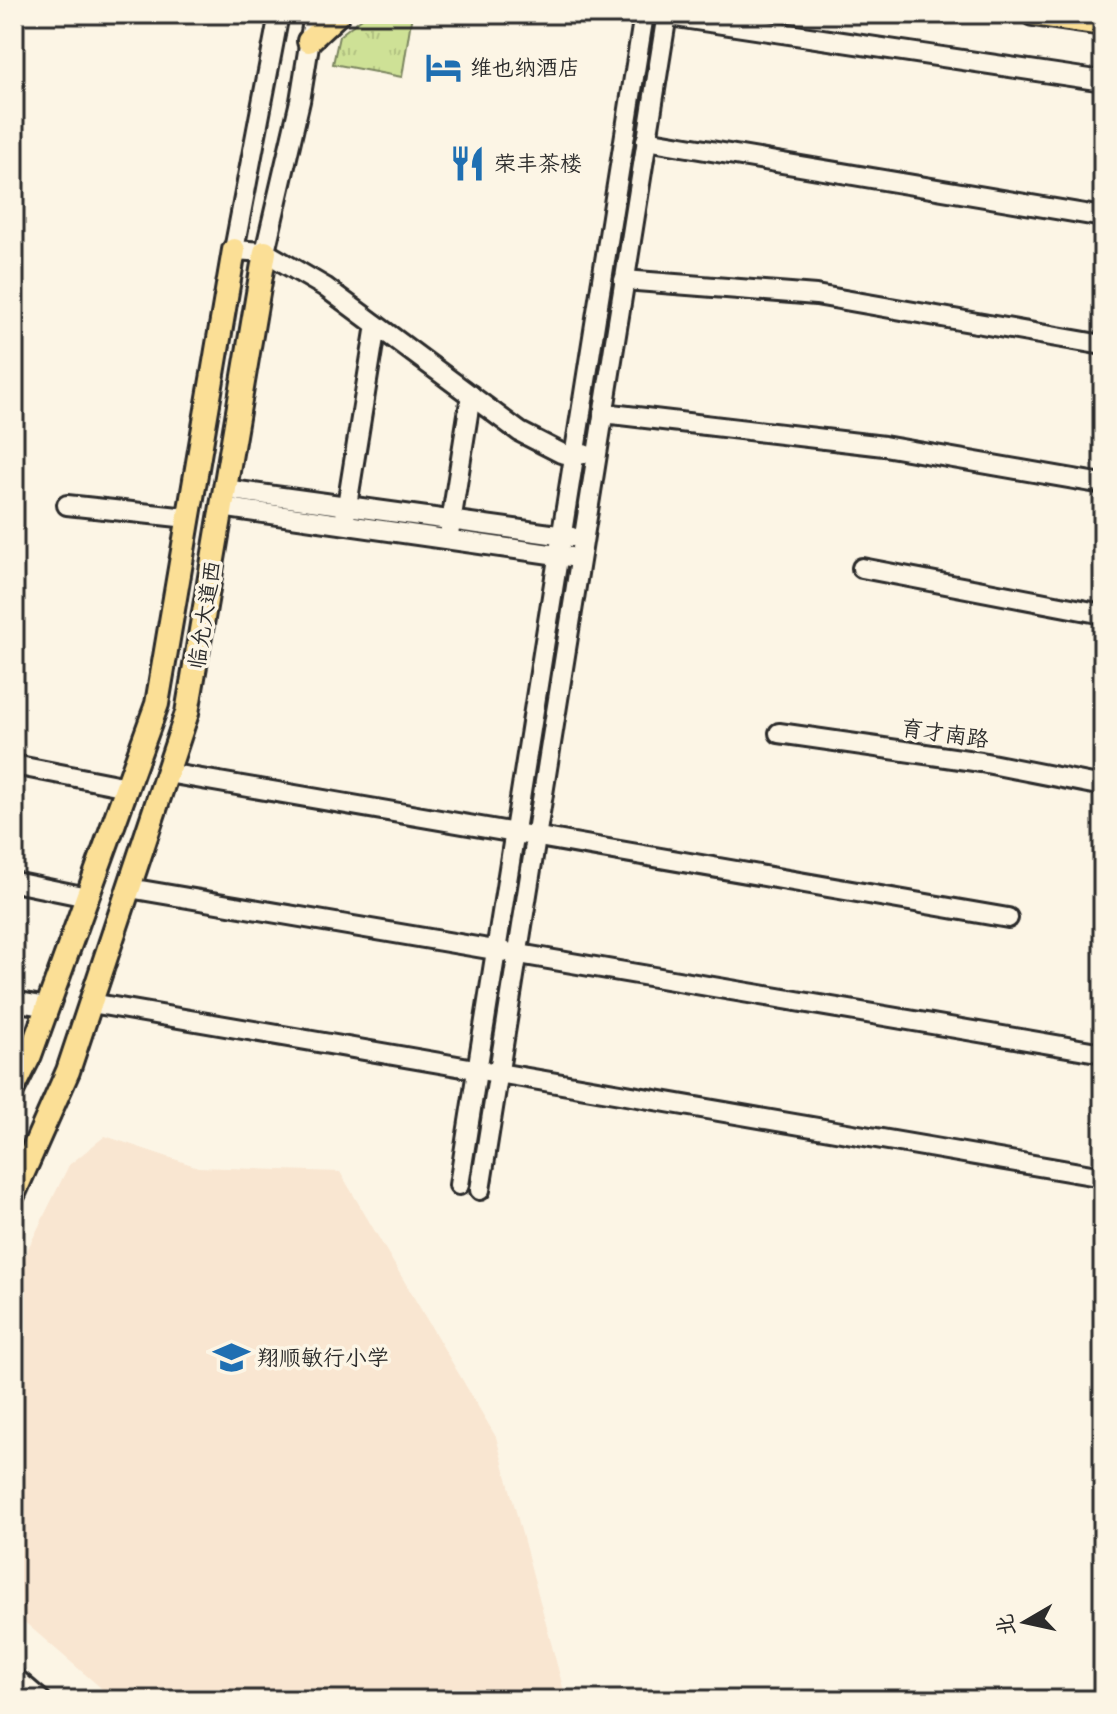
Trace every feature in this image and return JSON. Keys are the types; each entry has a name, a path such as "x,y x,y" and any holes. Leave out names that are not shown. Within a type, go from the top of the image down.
{"main road":[{"path":"309,41 338,14"},
{"path":"1033,14 1103,24"},
{"name":"临允大道西","path":"14,1087 30,1055 157,704 234,250"},
{"name":"临允大道西","path":"14,1193 68,1071 187,713 265,252"}],"street":[{"name":"临允大道西","path":"234,250 279,14"},
{"name":"临允大道西","path":"265,252 300,101 314,14"},
{"path":"459,1185 644,14"},
{"path":"480,1190 646,140 663,14 1103,81"},
{"path":"646,140 1103,217"},
{"path":"234,250 265,252 325,287 520,432 561,453 574,456 596,453"},
{"path":"624,280 816,295 1103,345"},
{"path":"345,515 376,325"},
{"path":"448,539 471,395"},
{"path":"603,413 884,446 1103,484"},
{"path":"223,498 345,515 448,539 580,558"},
{"path":"67,505 188,518"},
{"path":"345,515 451,520 583,539"},
{"path":"862,568 1103,614"},
{"name":"育才南路","path":"779,733 981,762 1103,786"},
{"path":"14,765 127,787"},
{"path":"167,773 1008,918"},
{"path":"14,882 87,897"},
{"path":"129,888 1103,1053"},
{"path":"14,1001 47,1007"},
{"path":"91,1003 1103,1177"},
{"path":"14,1677 41,1700"}],"shaded area":[{"name":"翔顺敏行小学","path":"105,1136 198,1167 340,1172 496,1437 564,1691 558,1700 115,1700 14,1613 14,1277 69,1165"}],"green space":[{"path":"367,14 412,14 402,77 333,64 339,36"}],"place":[{"name":"维也纳酒店","path":"444,67"},
{"name":"荣丰茶楼","path":"468,163"},
{"name":"翔顺敏行小学","path":"231,1357"}]}
